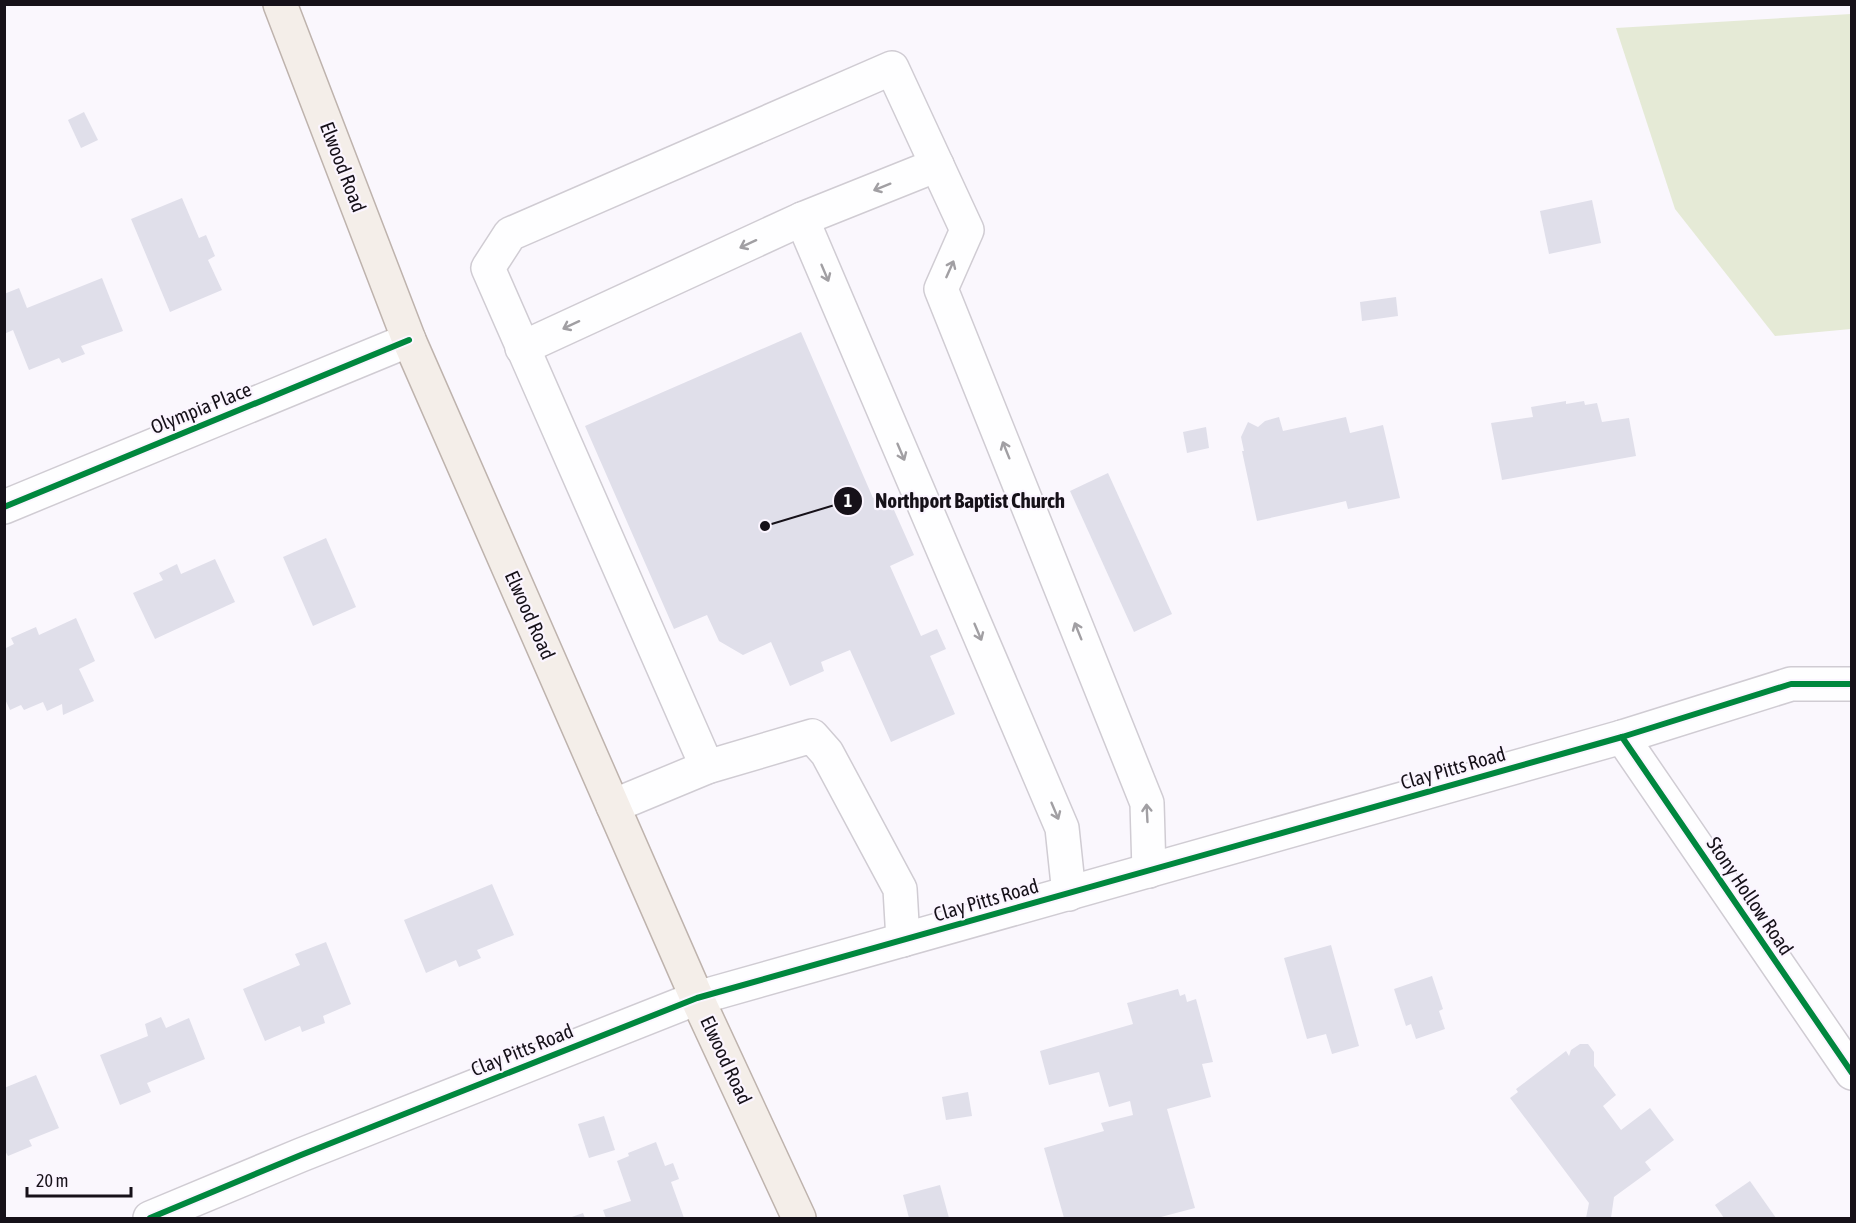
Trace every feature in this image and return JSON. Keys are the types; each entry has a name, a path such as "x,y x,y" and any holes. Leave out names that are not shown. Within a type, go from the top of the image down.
{"main road":[{"name":"Elwood Road","path":"280,4 409,340 698,998 798,1218"}],"street":[{"path":"707,767 488,268 510,234 892,68 967,230 941,289 1147,803 1149,871"},
{"path":"522,348 801,219 937,165"},
{"path":"801,219 1062,828 1069,894"},
{"name":"Olympia Place","path":"4,507 409,340"},
{"name":"Clay Pitts Road","path":"150,1218 312,1151 698,998 1622,738 1791,684 1851,684"},
{"path":"613,806 707,767 812,736 827,753 900,889 903,940"},
{"name":"Stony Hollow Road","path":"1622,738 1851,1073"}],"green space":[{"path":"1851,14 1851,329 1775,336 1675,209 1616,28"}],"building":[{"path":"84,112 98,140 81,148 68,120"},
{"path":"182,198 199,238 206,235 215,256 208,260 222,290 170,312 131,219"},
{"path":"1592,200 1601,243 1549,254 1540,211"},
{"path":"102,278 123,331 81,346 85,354 62,363 59,358 29,370 13,330 4,334 4,294 19,288 27,308"},
{"path":"1396,297 1398,316 1362,321 1360,302"},
{"path":"801,332 873,498 886,492 914,555 890,566 921,636 937,629 946,649 930,656 955,714 891,742 850,650 821,662 824,671 790,686 771,642 743,655 719,641 707,615 674,629 585,426"},
{"path":"1566,401 1566,404 1584,401 1585,405 1597,403 1602,422 1629,418 1636,456 1502,480 1491,423 1533,417 1531,407"},
{"path":"1279,417 1283,431 1346,417 1350,433 1383,425 1400,498 1348,509 1346,501 1257,521 1241,437 1248,422 1258,427 1265,421"},
{"path":"1206,427 1209,448 1187,453 1183,432"},
{"path":"1108,473 1172,614 1134,632 1070,491"},
{"path":"326,538 356,607 313,626 283,557"},
{"path":"215,559 235,602 155,639 133,593 163,580 159,573 177,564 181,574"},
{"path":"76,618 95,661 79,669 94,701 63,715 62,704 47,711 43,702 24,710 21,705 10,710 4,697 4,649 14,644 11,638 36,627 39,635"},
{"path":"492,884 514,935 477,950 481,958 459,967 456,960 426,973 404,920"},
{"path":"326,942 351,1004 323,1016 325,1023 302,1032 300,1026 265,1041 243,989 300,965 295,954"},
{"path":"1331,945 1359,1046 1332,1054 1326,1034 1307,1039 1284,958"},
{"path":"1432,976 1443,1009 1439,1011 1445,1029 1416,1039 1411,1024 1406,1026 1394,989"},
{"path":"1178,989 1180,996 1185,994 1187,1002 1196,999 1213,1062 1202,1064 1211,1097 1167,1109 1195,1208 1157,1218 1064,1218 1044,1148 1104,1131 1101,1123 1133,1115 1130,1101 1109,1107 1099,1072 1049,1085 1040,1051 1133,1024 1127,1003"},
{"path":"161,1017 166,1028 189,1018 205,1059 147,1083 151,1092 120,1105 100,1055 148,1036 145,1024"},
{"path":"1580,1044 1588,1044 1594,1052 1594,1066 1616,1095 1603,1106 1621,1130 1650,1108 1674,1140 1645,1162 1651,1170 1614,1197 1611,1218 1586,1218 1589,1203 1510,1098 1518,1092 1516,1089 1566,1051 1569,1056 1571,1050"},
{"path":"36,1075 59,1128 29,1140 32,1146 8,1156 4,1149 4,1088"},
{"path":"968,1092 972,1116 946,1120 942,1097"},
{"path":"604,1116 615,1150 589,1158 578,1124"},
{"path":"656,1142 665,1166 673,1163 679,1179 671,1182 684,1218 606,1218 603,1210 631,1201 617,1161 629,1156 628,1153"},
{"path":"1750,1181 1776,1218 1724,1218 1715,1205"},
{"path":"940,1185 949,1218 909,1218 903,1195"},
{"path":"583,1213 585,1218 569,1218"}],"cycle path":[{"path":"4,507 409,340"},
{"path":"150,1218 301,1155 697,998 1622,737 1791,684 1852,684"},
{"path":"1622,737 1852,1073"}],"place":[{"name":"Northport Baptist Church","path":"765,526"}]}
